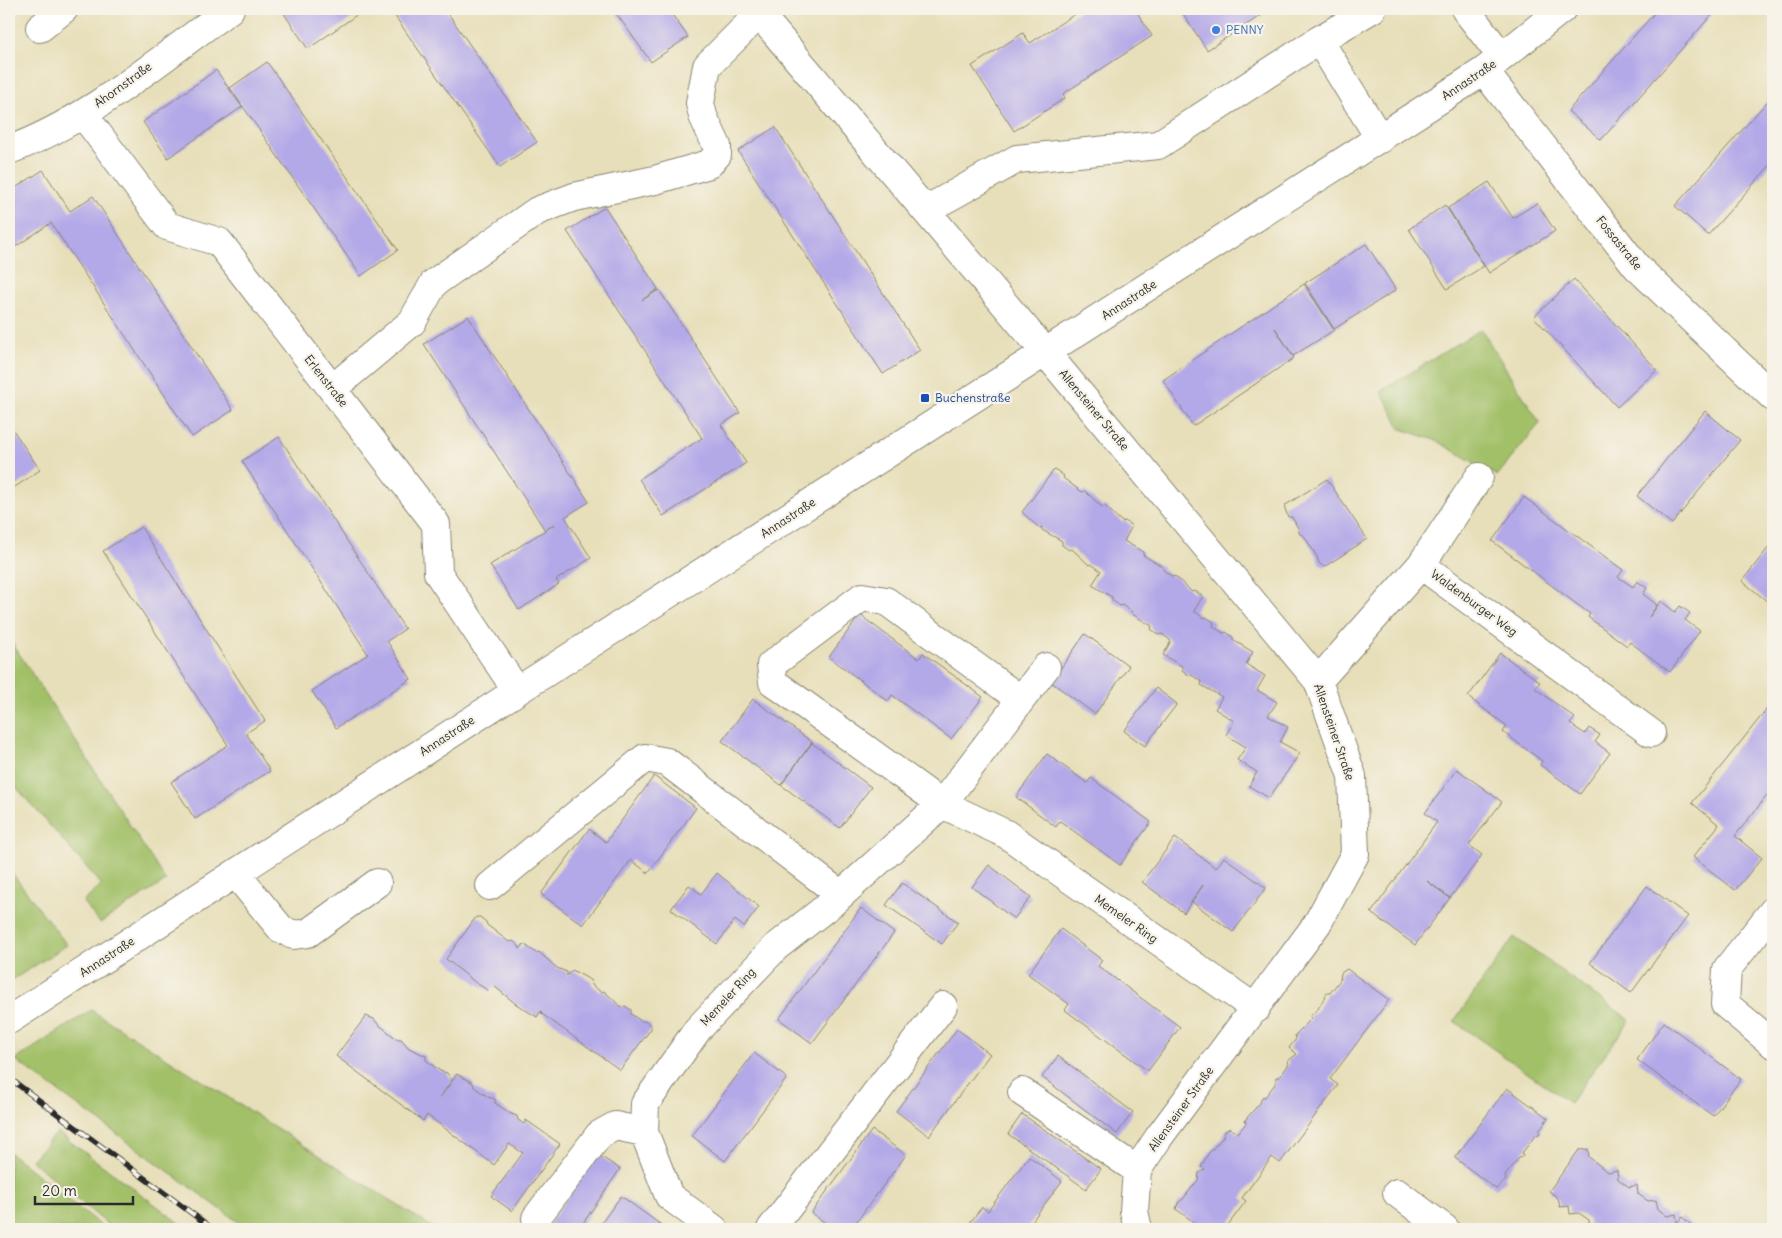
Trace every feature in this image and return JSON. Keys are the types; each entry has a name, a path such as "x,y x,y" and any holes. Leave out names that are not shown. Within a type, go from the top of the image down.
{"street":[{"path":"40,28 64,9"},
{"name":"Ahornstraße","path":"9,150 42,138 83,114 230,9"},
{"path":"926,210 1017,159 1158,145 1319,40 1372,9"},
{"name":"Fossastraße","path":"1465,9 1493,64 1637,267 1773,397"},
{"name":"Annastraße","path":"9,1020 517,691 1380,139 1493,64 1562,9"},
{"path":"332,389 412,322 434,283 537,211 574,197 655,180 709,164 717,155 717,146 703,116 700,103 707,66 757,11 1046,353"},
{"path":"1319,40 1380,139"},
{"name":"Erlenstraße","path":"83,114 167,226 220,242 436,524 438,573 517,691"},
{"name":"Allensteiner Straße","path":"1046,353 1318,681 1352,776 1355,854 1317,924 1256,1009 1159,1137 1137,1170 1134,1211 1138,1229"},
{"path":"1421,565 1479,477"},
{"name":"Waldenburger Weg","path":"1318,681 1421,565 1652,733"},
{"path":"942,804 773,682 771,665 862,596 886,601 1021,700"},
{"name":"Memeler Ring","path":"714,1229 669,1196 644,1132 645,1104 698,1029 776,947 841,895 942,804 1046,667"},
{"path":"490,886 645,758 667,762 841,895"},
{"name":"Memeler Ring","path":"942,804 1006,834 1256,1009"},
{"path":"236,874 281,929 294,935 308,933 377,883"},
{"path":"1773,911 1727,969 1725,1004 1773,1044"},
{"path":"771,1229 943,1006"},
{"path":"1022,1092 1137,1170"},
{"path":"536,1218 599,1135 615,1126 644,1132"},
{"path":"1397,1192 1444,1229"}],"green space":[{"path":"1481,329 1540,423 1497,476 1435,440 1401,429 1381,391"},
{"path":"9,638 166,881 100,923 83,902 102,885 9,779"},
{"path":"9,869 67,945 9,982"},
{"path":"1514,937 1630,1020 1570,1103 1454,1021"},
{"path":"91,1010 435,1229 248,1229 15,1060"},
{"path":"57,1132 188,1229 113,1229 31,1160"},
{"path":"9,1152 105,1229 9,1229"}],"building":[{"path":"287,9 365,9 308,49 283,12"},
{"path":"390,9 445,9 537,142 500,167"},
{"path":"613,9 668,9 688,37 651,62"},
{"path":"1083,9 1135,9 1152,36 1063,94 1065,98 1014,131 972,66 1023,33 1030,43"},
{"name":"PENNY","path":"1180,9 1271,9 1207,50"},
{"path":"1658,9 1717,9 1601,140 1568,111"},
{"path":"267,62 398,250 361,276 230,88"},
{"path":"216,70 242,107 168,158 143,122"},
{"path":"1773,95 1773,162 1708,235 1675,206"},
{"path":"775,127 920,350 883,374 738,151"},
{"path":"43,170 70,211 93,196 233,410 192,437 51,223 9,251 9,192"},
{"path":"1489,182 1513,218 1537,203 1555,231 1489,273 1448,208"},
{"path":"1445,205 1484,266 1447,289 1409,229"},
{"path":"605,207 658,289 642,300 659,290 740,413 721,425 746,463 663,516 639,479 702,438 567,231"},
{"path":"1366,244 1396,290 1334,329 1305,283"},
{"path":"1574,279 1657,370 1617,407 1534,317"},
{"path":"1304,284 1334,330 1293,356 1275,328 1294,358 1193,426 1163,380"},
{"path":"468,316 589,502 565,517 591,558 556,580 559,584 519,610 490,565 555,524 545,530 424,344"},
{"path":"1705,411 1740,440 1672,524 1637,496"},
{"path":"9,424 40,470 9,491"},
{"path":"279,437 405,629 387,641 411,679 336,728 312,691 368,654 242,461"},
{"path":"1056,470 1064,476 1063,478 1082,492 1085,491 1102,507 1105,506 1122,522 1125,521 1132,526 1124,541 1143,552 1143,555 1163,567 1163,570 1173,577 1175,576 1192,592 1195,591 1203,596 1194,611 1214,622 1213,626 1223,633 1226,632 1233,637 1233,640 1253,652 1246,664 1265,676 1257,690 1277,702 1268,716 1288,727 1280,742 1300,753 1269,798 1249,786 1257,772 1237,760 1246,747 1226,735 1234,721 1215,709 1222,697 1201,685 1202,682 1182,670 1183,667 1163,655 1171,641 1162,634 1159,635 1151,629 1152,626 1132,614 1122,605 1120,606 1112,600 1112,597 1092,585 1101,571 1091,564 1089,565 1072,549 1069,550 1062,545 1062,541 1042,530 1042,527 1039,528 1022,512 1053,471"},
{"path":"1327,479 1367,539 1324,567 1319,563 1305,537 1299,533 1292,517 1288,517 1284,506"},
{"path":"1524,497 1623,570 1618,577 1633,587 1637,581 1647,588 1643,594 1657,605 1649,617 1661,601 1675,612 1680,606 1690,613 1685,620 1700,631 1670,672 1630,642 1627,646 1588,617 1590,614 1492,541"},
{"path":"141,527 265,721 246,733 270,771 195,819 171,782 228,745 103,551"},
{"path":"1773,542 1773,606 1742,581"},
{"path":"860,615 919,659 923,653 983,697 951,739 892,695 888,701 829,657"},
{"path":"1085,634 1129,666 1095,714 1051,682"},
{"path":"1500,653 1540,682 1535,688 1575,718 1570,724 1585,734 1589,728 1600,735 1595,742 1610,753 1580,794 1540,765 1542,761 1503,732 1507,726 1468,697"},
{"path":"1156,688 1177,704 1145,746 1124,731"},
{"path":"753,699 812,742 781,785 722,741"},
{"path":"1771,704 1773,706 1773,788 1735,836 1762,858 1735,890 1693,857 1719,825 1692,803"},
{"path":"812,743 871,787 840,828 781,785"},
{"path":"1047,754 1087,783 1091,778 1151,822 1120,865 1060,821 1056,827 1016,797"},
{"path":"1457,769 1502,802 1469,845 1482,855 1415,945 1371,913 1437,822 1425,813"},
{"path":"654,776 696,808 648,873 631,860 583,925 541,894 589,829 606,842"},
{"path":"1175,838 1216,868 1224,857 1266,888 1233,932 1192,902 1203,885 1184,913 1142,882"},
{"path":"989,865 1031,897 1014,919 972,887"},
{"path":"717,873 759,907 744,927 735,920 717,944 671,909 689,885 701,894"},
{"path":"902,883 958,922 942,944 886,905"},
{"path":"1647,886 1688,916 1631,993 1590,963"},
{"path":"861,908 894,933 812,1043 779,1019"},
{"path":"476,917 480,917 509,942 513,941 520,949 524,944 536,953 539,952 557,968 567,972 567,976 572,970 585,977 591,981 592,985 601,992 604,991 621,1007 625,1006 631,1010 631,1014 651,1025 651,1029 620,1070 542,1014 541,1011 537,1017 516,1004 494,986 489,991 446,959"},
{"path":"1061,929 1102,960 1098,966 1180,1027 1148,1071 1065,1010 1069,1004 1028,974"},
{"path":"1347,969 1389,1000 1330,1079 1338,1085 1280,1163 1272,1157 1242,1198 1246,1201 1225,1229 1203,1229 1176,1209 1178,1203 1198,1180 1199,1173 1205,1169 1201,1167 1208,1154 1223,1137 1225,1131 1230,1128 1238,1133 1246,1123 1245,1120 1260,1103 1262,1097 1265,1097 1275,1084 1276,1077 1280,1077 1289,1064 1288,1061 1297,1054 1289,1048 1296,1039 1295,1035 1311,1019 1310,1016 1318,1009 1327,993 1330,993 1340,980 1341,973"},
{"path":"366,1016 374,1019 397,1039 401,1039 409,1048 426,1056 426,1060 440,1071 447,1073 452,1080 439,1099 457,1074 473,1083 474,1087 488,1097 495,1099 495,1103 517,1116 518,1120 524,1124 526,1120 560,1144 512,1211 491,1196 523,1153 509,1144 494,1165 427,1115 423,1121 336,1056"},
{"path":"1664,1022 1741,1079 1713,1116 1637,1060"},
{"path":"957,1029 990,1054 929,1136 896,1111"},
{"path":"754,1053 787,1078 725,1161 692,1136"},
{"path":"1058,1056 1133,1112 1117,1134 1042,1077"},
{"path":"1507,1088 1548,1118 1540,1129 1540,1133 1535,1136 1522,1153 1523,1156 1518,1159 1505,1176 1506,1180 1496,1189 1455,1158"},
{"path":"1022,1114 1101,1169 1086,1189 1008,1134"},
{"path":"872,1130 906,1155 851,1229 834,1229 811,1213"},
{"path":"1588,1149 1589,1157 1608,1172 1617,1170 1618,1179 1629,1187 1637,1185 1638,1194 1648,1201 1656,1200 1658,1209 1667,1216 1676,1214 1677,1223 1682,1217 1695,1229 1590,1229 1589,1220 1579,1213 1570,1214 1569,1206 1560,1207 1558,1198 1549,1191 1579,1150"},
{"path":"597,1154 620,1169 579,1229 546,1229"},
{"path":"1029,1156 1062,1181 1026,1229 965,1229 982,1207 988,1211"},
{"path":"621,1196 643,1212 667,1229 597,1229"}],"railway":[{"path":"9,1078 213,1229"}],"place":[{"name":"PENNY","path":"1216,30"},
{"name":"Buchenstraße","path":"925,398"}]}
